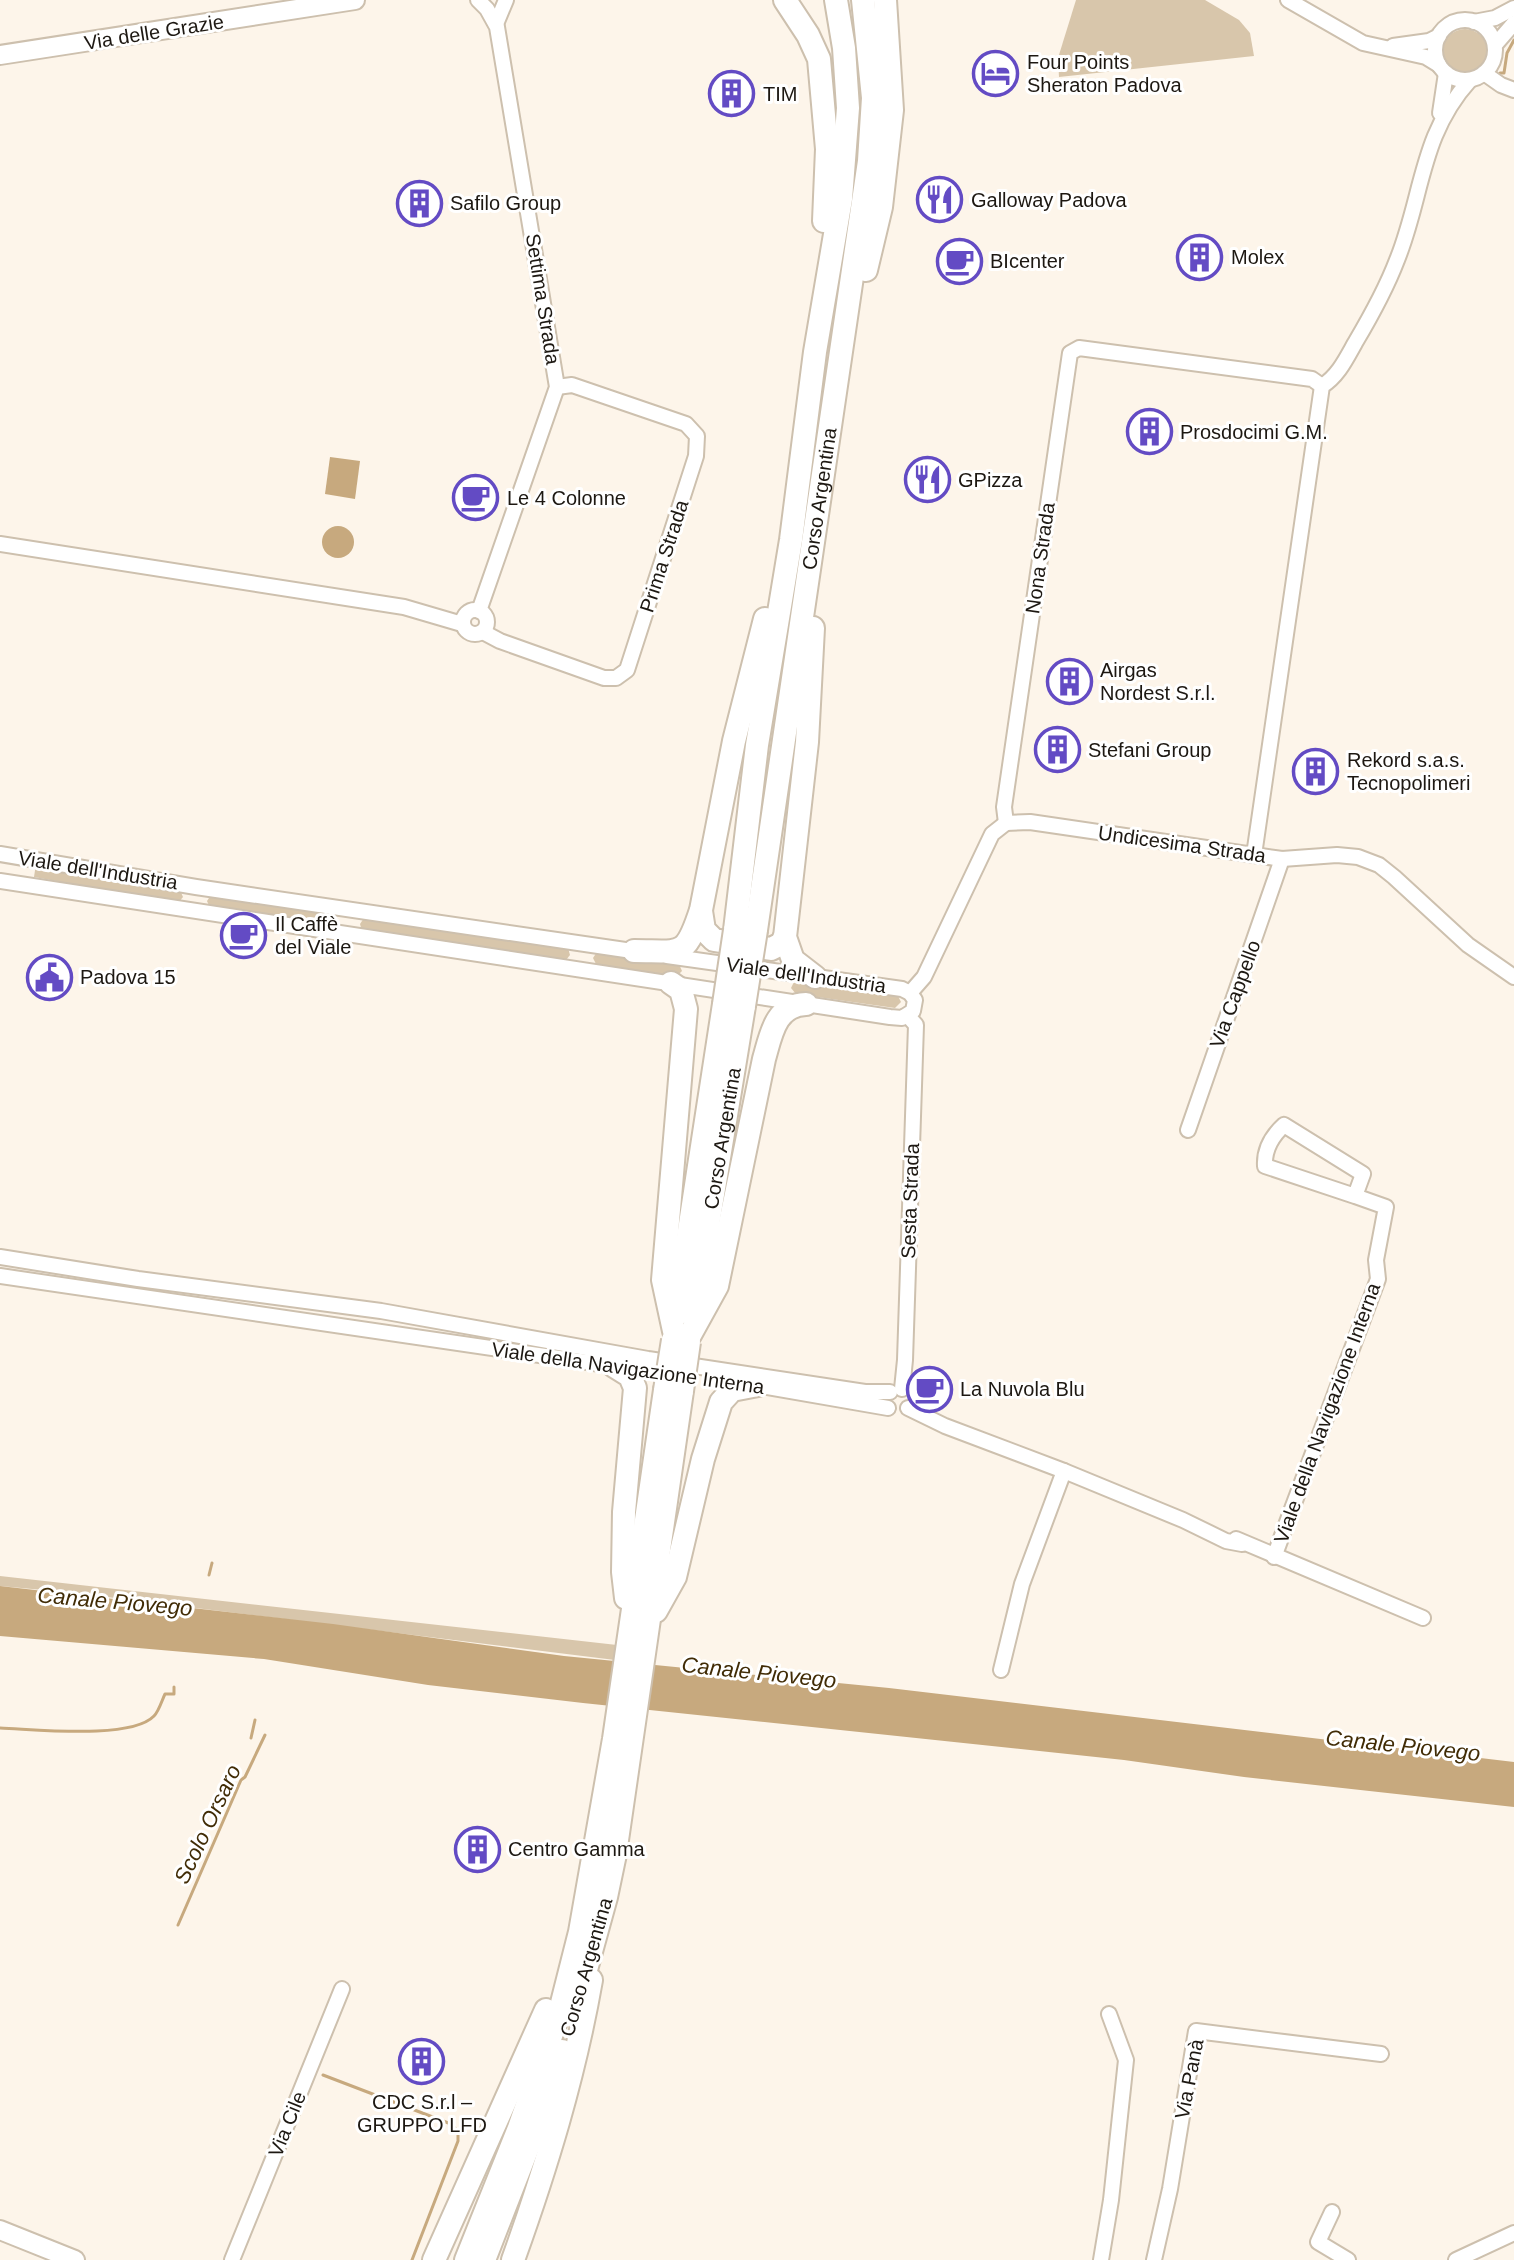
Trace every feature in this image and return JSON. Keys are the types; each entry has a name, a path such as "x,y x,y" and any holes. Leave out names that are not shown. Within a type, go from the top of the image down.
{"highway":[{"path":"785,0 808,35 819,59 823,83 827,172 815,282 815,352"},
{"name":"Corso Argentina","path":"484,2260 537,2124 575,2012 606,1897 623,1740 681,1337 823,471 869,161 873,109 863,0"},
{"name":"Corso Argentina","path":"746,930 757,745 791,540 815,352 841,199 848,108 844,48 836,5"},
{"path":"841,355 858,312 886,176 892,110 889,6"},
{"path":"634,951 667,953 680,950 688,945 701,910 734,741 799,466"},
{"path":"701,910 704,930 714,940 771,949 781,944 785,937 807,742 823,471"},
{"path":"785,937 793,960 815,977"},
{"path":"671,983 681,990 686,1009 663,1280 681,1337"},
{"path":"681,1337 717,1286 764,1059 775,1023 787,1009 806,1004"},
{"path":"614,1366 630,1376 635,1388 623,1572 640,1627"},
{"path":"640,1627 666,1597 675,1577 703,1459 721,1402 732,1390 758,1385"},
{"name":"Corso Argentina","path":"466,2260 519,2128 557,2021 623,1740"},
{"path":"513,2260 565,2103 606,1897"},
{"path":"434,2260 580,1932"}],"main road":[{"name":"Via delle Grazie","path":"0,55 355,0"},
{"path":"0,2230 75,2260"}],"street":[{"name":"Settima Strada","path":"478,0 496,24 557,387 479,611"},
{"path":"496,24 506,0"},
{"path":"1288,0 1347,35 1384,48 1426,57 1453,78 1470,80"},
{"path":"1384,48 1429,41 1454,22 1495,18 1514,8"},
{"path":"1439,121 1454,97 1470,80 1484,73 1495,55 1495,45 1488,31 1474,22"},
{"path":"1495,45 1514,23"},
{"path":"1254,855 1322,386 1333,378 1371,317 1398,259 1439,121 1442,69 1435,55 1439,36"},
{"path":"1484,73 1508,87"},
{"name":"Nona Strada","path":"1006,823 1004,807 1070,353 1079,348 1249,370 1312,379 1322,386"},
{"name":"Prima Strada","path":"0,544 404,607 462,624 470,634 483,632 604,678 616,678 627,670 696,456 697,436 686,424 572,385 557,387"},
{"path":"462,624 467,613 479,611 487,619 483,632"},
{"name":"Undicesima Strada","path":"1006,823 1030,822 1282,859 1337,855 1358,857 1379,865 1468,945 1514,977"},
{"path":"910,993 924,977 992,834 1006,823"},
{"name":"Viale dell'Industria","path":"0,854 196,887 902,989 915,1000 913,1011 908,1016 890,1017 0,881"},
{"name":"Via Cappello","path":"1188,1130 1282,859"},
{"name":"Viale dell'Industria","path":"192,912 196,887"},
{"path":"343,935 347,909"},
{"name":"Sesta Strada","path":"896,1390 905,1360 916,1025 908,1016"},
{"name":"Viale della Navigazione Interna","path":"1274,1557 1378,1279 1376,1260 1386,1207 1265,1166 1264,1154 1277,1131 1284,1125 1363,1174 1355,1196"},
{"name":"Viale della Navigazione Interna","path":"0,1257 386,1314 865,1392 882,1394 896,1390"},
{"name":"Viale della Navigazione Interna","path":"0,1276 758,1385 888,1408 898,1413 908,1408 945,1426 1183,1520 1207,1525 1242,1544 1423,1618"},
{"path":"135,1296 138,1279"},
{"path":"336,1307 353,1315 352,1322 341,1327"},
{"path":"367,1331 369,1320 386,1314"},
{"path":"888,1408 886,1399 896,1390 909,1395 908,1408"},
{"path":"1001,1670 1022,1584 1064,1471"},
{"name":"Via Cile","path":"232,2260 342,1989"},
{"path":"1101,2260 1111,2200 1126,2060 1109,2014"},
{"name":"Via Panà","path":"1154,2260 1170,2189 1196,2031 1381,2054"},
{"path":"1332,2212 1318,2242 1348,2260"},
{"path":"1456,2260 1514,2233"}],"shaded area":[{"path":"1076,0 1205,0 1239,20 1250,33 1254,56 1059,77 1058,58"},
{"path":"1465,29 1481,35 1487,51 1481,67 1465,73 1449,67 1443,51 1449,35"},
{"path":"36,864 180,890 183,897 178,903 34,877"},
{"path":"211,895 334,913 337,920 332,926 210,908 207,901"},
{"path":"364,918 568,948 570,955 566,960 362,931 360,924"},
{"path":"597,952 679,964 682,971 677,976 596,964 593,958"},
{"path":"795,980 897,994 901,1002 895,1008 796,994 791,988"},
{"path":"0,1576 617,1645 615,1660 0,1586"}],"water":[{"path":"330,457 360,461 355,499 325,494"},
{"path":"338,526 349,531 354,542 349,553 338,558 327,553 322,542 327,531"},
{"name":"Canale Piovego","path":"0,1586 333,1624 564,1656 889,1688 1514,1762 1514,1807 1244,1777 1124,1760 428,1685 264,1659 0,1636"}],"waterway":[{"path":"1500,73 1504,73 1507,53 1514,40"},
{"path":"209,1575 212,1563"},
{"path":"0,1728 81,1731 125,1728 154,1716 165,1694 174,1694 174,1687"},
{"path":"251,1738 255,1720"},
{"name":"Scolo Orsaro","path":"178,1925 241,1780 265,1735"},
{"name":"Scolo Orsaro","path":"323,2075 451,2124 458,2131 458,2141 412,2260"}],"place":[{"name":"Four Points Sheraton Padova","path":"996,73"},
{"name":"TIM","path":"732,94"},
{"name":"Galloway Padova","path":"940,200"},
{"name":"Safilo Group","path":"419,203"},
{"name":"Molex","path":"1200,257"},
{"name":"BIcenter","path":"959,261"},
{"name":"Prosdocimi G.M.","path":"1149,432"},
{"name":"GPizza","path":"927,480"},
{"name":"Le 4 Colonne","path":"476,498"},
{"name":"Airgas Nordest S.r.l.","path":"1069,681"},
{"name":"Stefani Group","path":"1057,750"},
{"name":"Rekord s.a.s. Tecnopolimeri","path":"1316,772"},
{"name":"Il Caffè del Viale","path":"244,936"},
{"name":"Padova 15","path":"49,977"},
{"name":"La Nuvola Blu","path":"929,1389"},
{"name":"Centro Gamma","path":"477,1849"},
{"name":"CDC S.r.l – GRUPPO LFD","path":"422,2062"}]}
